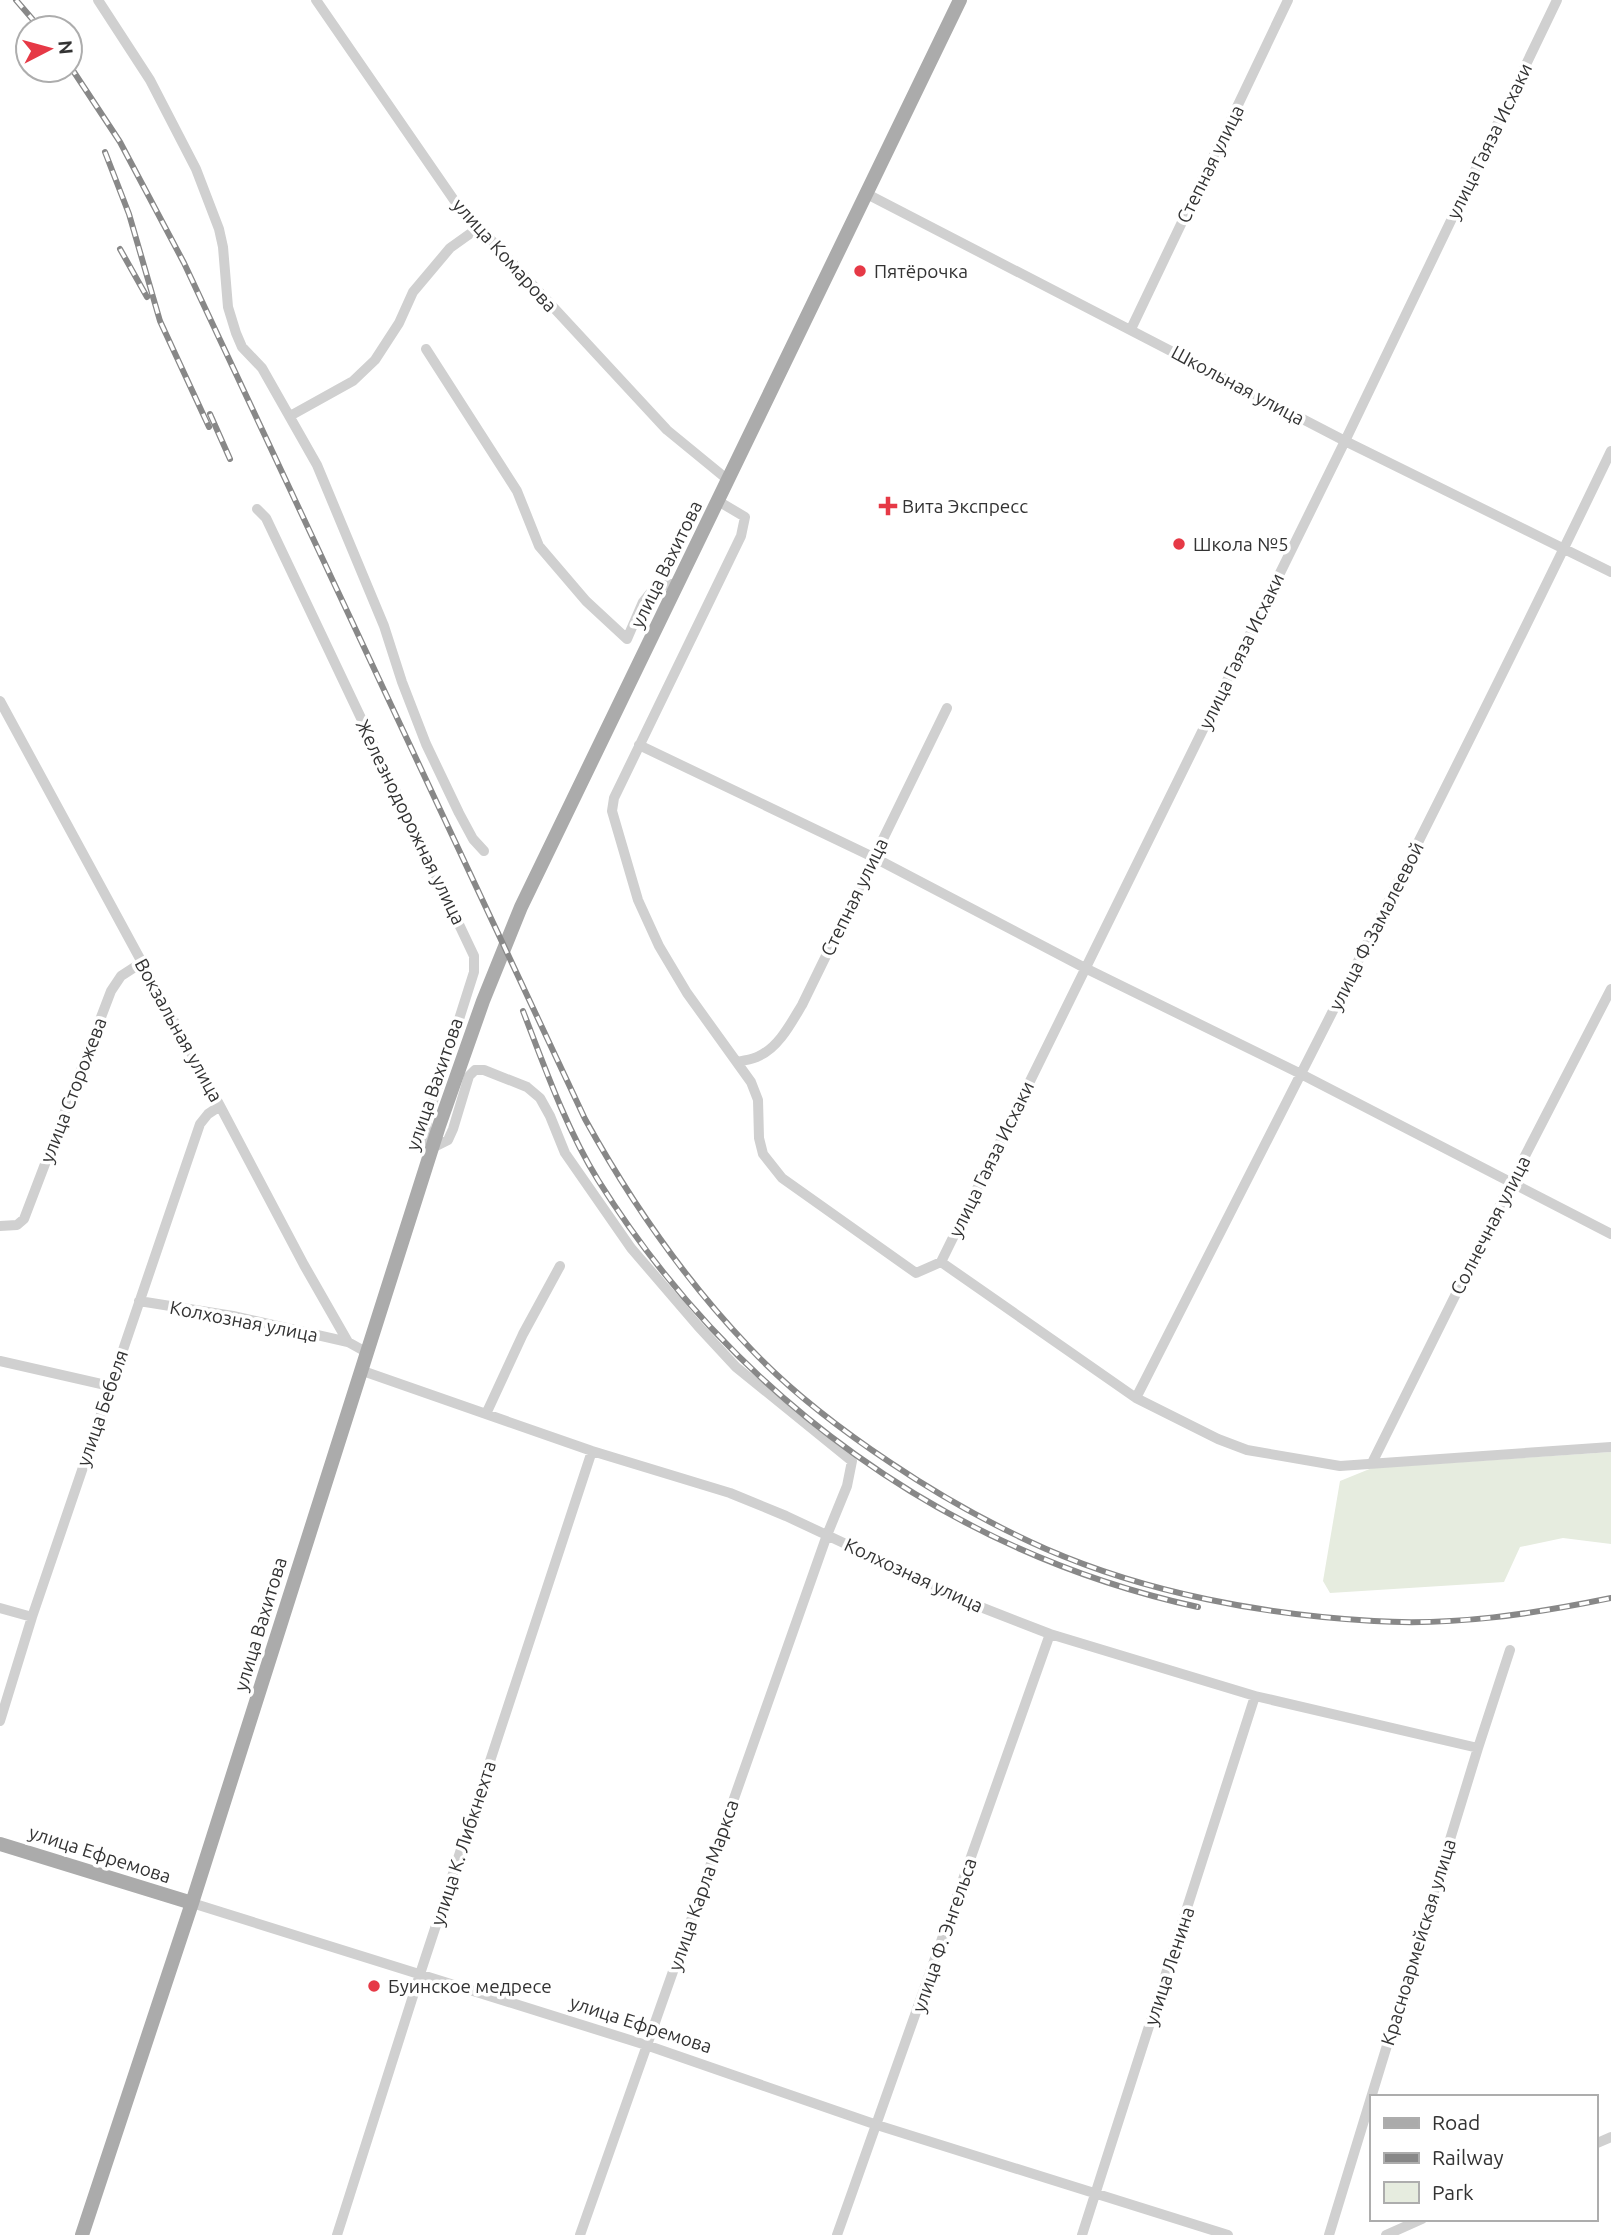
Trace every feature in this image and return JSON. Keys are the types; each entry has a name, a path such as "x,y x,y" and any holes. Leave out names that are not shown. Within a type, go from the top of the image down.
{"main road":[{"name":"улица Вахитова","path":"82,2235 192,1903 432,1149 506,940 960,0"},
{"name":"улица Ефремова","path":"0,1844 192,1903"}],"street":[{"path":"98,0 150,80 196,169 219,229 228,307 236,333 242,346 261,368 317,465 384,626 426,744 458,813 473,839 484,851"},
{"name":"улица Комарова","path":"316,0 454,200 478,228 667,430 728,480"},
{"name":"Степная улица","path":"1131,329 1289,0"},
{"name":"улица Гаяза Исхаки","path":"941,1262 1345,441 1557,0"},
{"name":"Школьная улица","path":"867,194 1345,441 1611,572"},
{"path":"290,416 353,381 375,360 399,323 413,292 450,248 478,228"},
{"path":"426,349 517,491 539,546 586,601 611,625 627,639 643,602 655,587 678,583"},
{"name":"улица Ф.Замалеевой","path":"1136,1398 1301,1074 1611,451"},
{"path":"718,501 745,517 741,536 614,798 612,811 638,900 659,946 687,993 751,1082 758,1100 759,1138 763,1154 782,1178 916,1273 941,1262 1136,1398 1218,1439 1247,1450 1340,1466 1611,1447"},
{"name":"Железнодорожная улица","path":"257,509 266,518 474,956 474,972 427,1120 426,1134 432,1149"},
{"name":"Вокзальная улица","path":"0,701 348,1342"},
{"name":"Степная улица","path":"737,1062 759,1056 774,1045 788,1029 947,708"},
{"path":"639,745 873,857 1085,968 1301,1074 1611,1234"},
{"name":"улица Сторожева","path":"0,1226 17,1225 24,1219 111,991 121,976 141,963"},
{"name":"Солнечная улица","path":"1372,1463 1611,989"},
{"name":"улица Карла Маркса","path":"432,1149 448,1140 470,1076 475,1070 484,1070 527,1087 540,1098 565,1153 631,1248 673,1297 736,1367 852,1461 847,1486 827,1535 580,2235"},
{"name":"улица Бебеля","path":"0,1721 32,1617 200,1124 220,1106"},
{"path":"486,1414 523,1334 560,1266"},
{"name":"Колхозная улица","path":"139,1300 348,1342"},
{"path":"348,1342 366,1352"},
{"path":"0,1361 110,1386"},
{"name":"Колхозная улица","path":"360,1370 592,1451 730,1493 978,1606 1050,1634 1255,1696 1478,1748"},
{"name":"улица К. Либкнехта","path":"337,2235 592,1451"},
{"path":"0,1608 32,1617"},
{"name":"улица Ф. Энгельса","path":"837,2235 1050,1634"},
{"name":"Красноармейская улица","path":"1372,2095 1510,1650"},
{"name":"улица Ленина","path":"1082,2235 1255,1696"},
{"name":"улица Ефремова","path":"192,1903 646,2045 877,2125 1228,2235"},
{"name":"Красноармейская улица","path":"1329,2235 1370,2101"},
{"path":"1386,2235 1418,2221"}],"green space":[{"path":"1611,1452 1611,1544 1563,1538 1520,1547 1504,1582 1330,1593 1323,1581 1340,1481 1372,1468"}],"railway":[{"path":"16,0 28,14"},
{"path":"82,84 120,142 184,263 585,1119 660,1239 702,1294 765,1364 799,1395 853,1437 967,1509 1046,1549 1165,1590 1291,1613 1404,1622 1493,1617 1611,1598"},
{"path":"105,152 129,214 160,321 209,427"},
{"path":"120,249 147,297"},
{"path":"210,414 230,459"},
{"path":"523,1011 566,1119 598,1180 653,1258 714,1331 781,1396 855,1454 934,1505 1017,1548 1106,1582 1198,1607"}],"place":[{"name":"Пятёрочка","path":"860,271"},
{"name":"Вита Экспресс","path":"888,506"},
{"name":"Школа №5","path":"1179,544"},
{"name":"Буинское медресе","path":"374,1986"}]}
